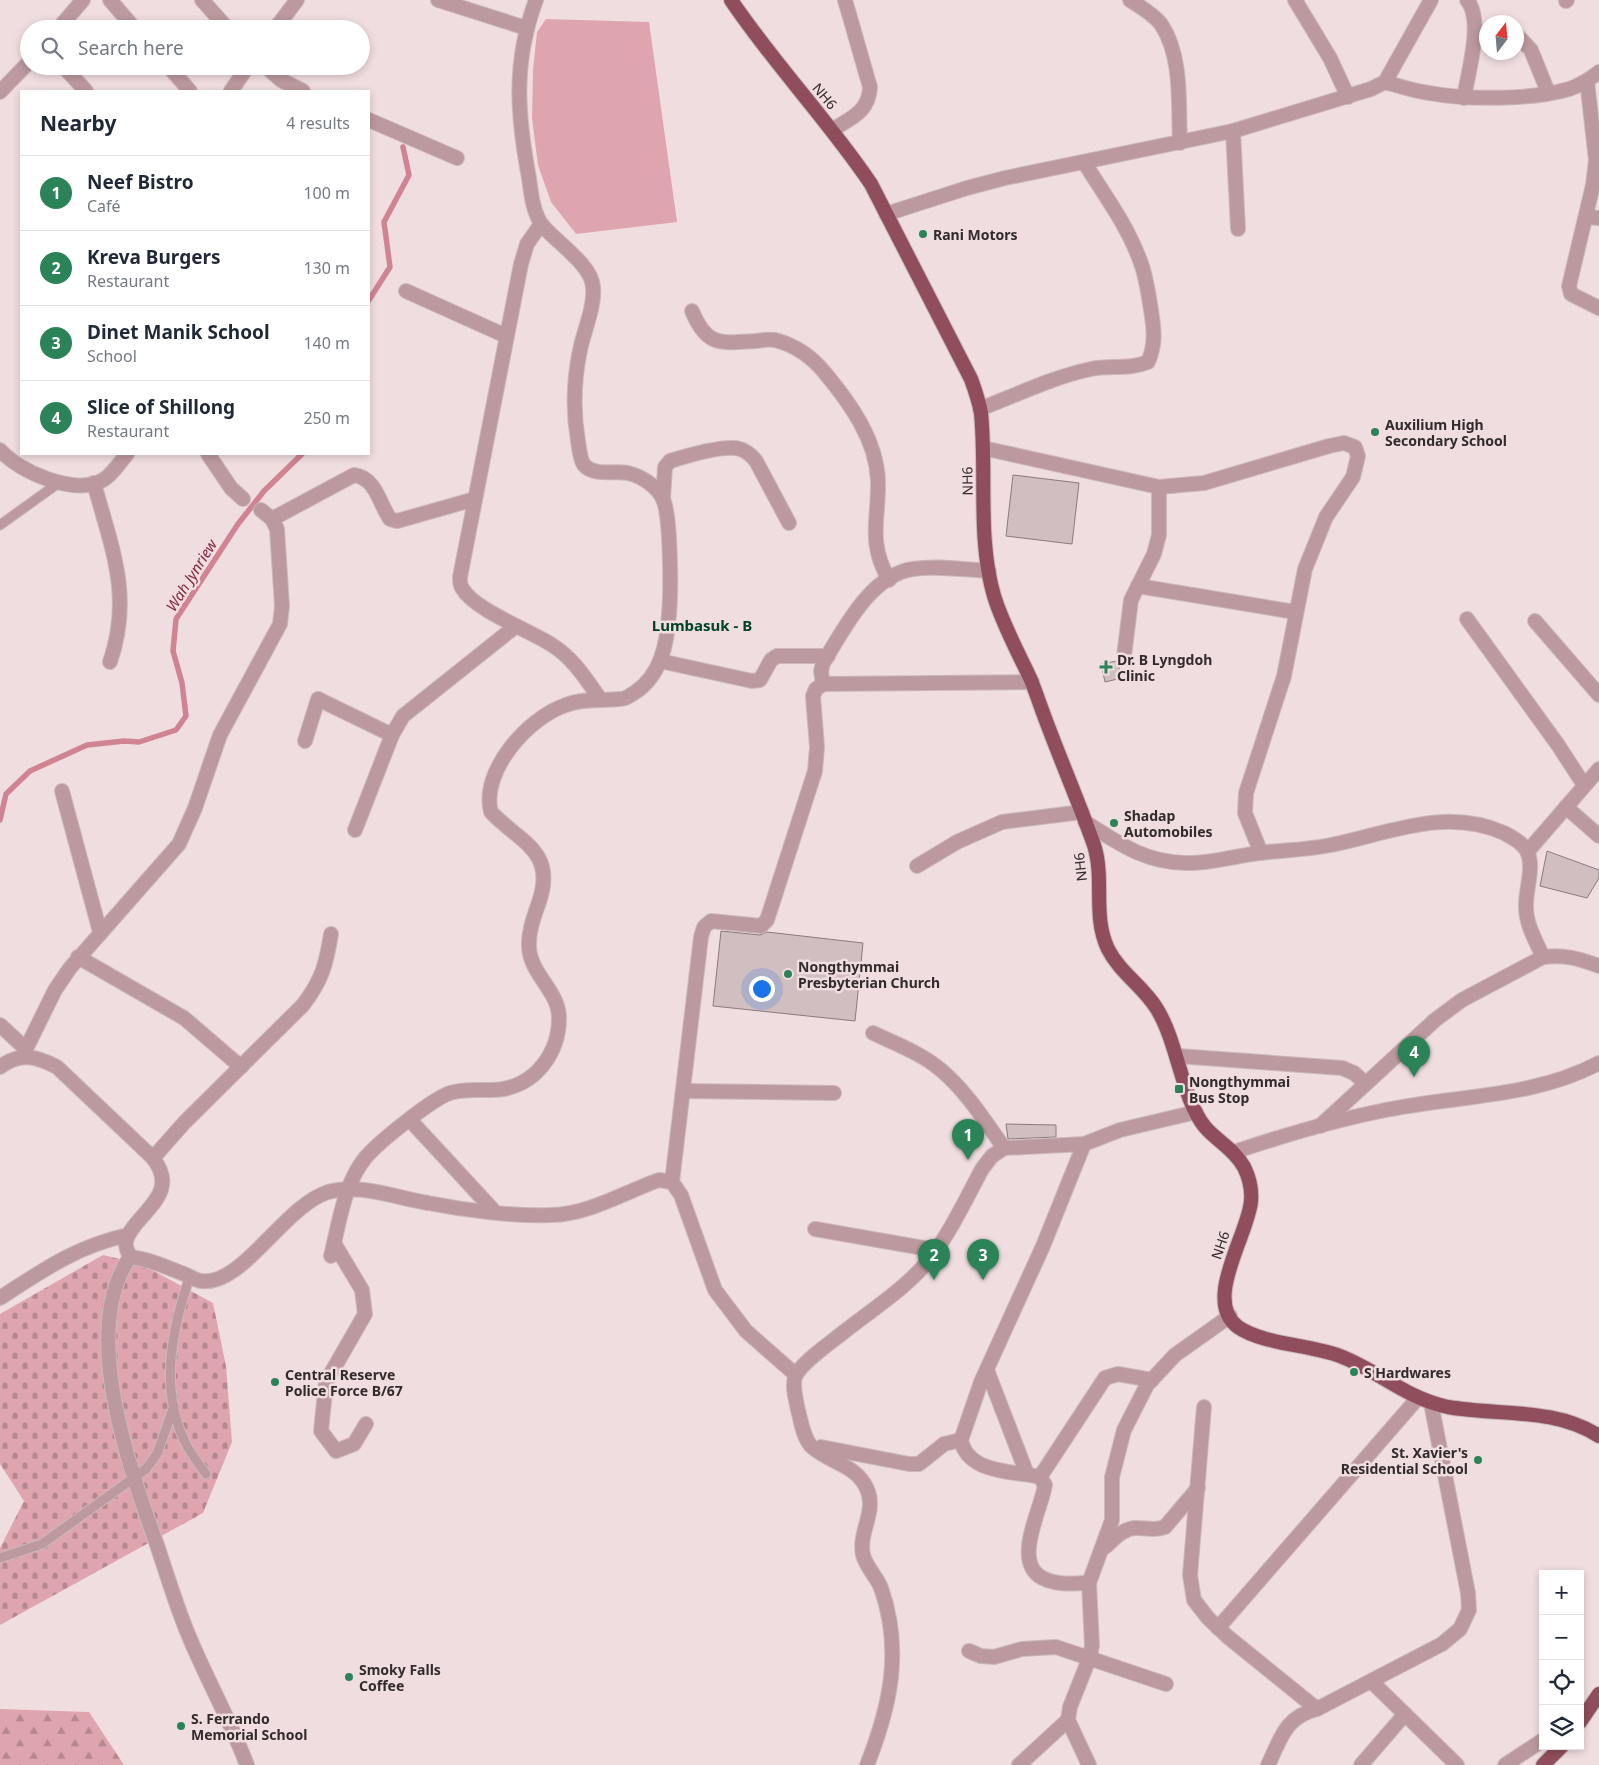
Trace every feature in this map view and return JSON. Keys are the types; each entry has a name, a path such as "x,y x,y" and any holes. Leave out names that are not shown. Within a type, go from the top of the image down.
{"highway":[{"name":"NH6","path":"731,0 771,55 832,130 871,184 972,379 980,409 986,546 994,595 1006,629 1032,682 1096,850 1100,924 1108,948 1120,968 1156,1006 1178,1056 1196,1112 1205,1126 1234,1152 1245,1168 1250,1183 1251,1203 1228,1272 1225,1290 1230,1316"},
{"path":"1230,1316 1236,1326 1251,1333 1344,1358 1424,1401 1466,1410 1552,1417 1575,1423 1598,1434"},
{"path":"1584,1716 1599,1694"},
{"path":"1543,1765 1558,1750"}],"street":[{"path":"66,20 83,0"},
{"path":"110,0 127,20"},
{"path":"202,0 220,20"},
{"path":"282,20 297,0"},
{"path":"438,0 526,28"},
{"path":"536,0 526,28 520,62 518,99 524,154 533,202 541,224 585,269 594,285 591,306 579,354 576,381 574,421 580,453 584,465 596,471 622,472 636,475 654,487 663,499"},
{"path":"832,130 862,112 869,98 870,87 845,0"},
{"path":"1130,0 1146,9 1160,24 1171,45 1176,66 1180,143"},
{"path":"1295,0 1330,58 1348,97"},
{"path":"886,214 967,188 1232,132 1371,89 1385,82 1430,0"},
{"path":"1467,0 1473,7 1479,32"},
{"path":"1464,98 1479,39"},
{"path":"1524,43 1531,50 1548,92"},
{"path":"2,89 20,71"},
{"path":"1385,82 1428,93 1464,98 1503,97 1569,89 1587,81 1599,72"},
{"path":"72,75 85,90"},
{"path":"176,75 189,90"},
{"path":"231,90 242,75"},
{"path":"276,75 301,90"},
{"path":"1587,81 1596,160 1592,218 1569,286 1571,294 1599,308"},
{"path":"370,120 457,158"},
{"path":"1232,132 1238,230"},
{"path":"980,409 1083,371 1111,367 1136,368 1148,362 1153,350 1154,334 1146,281 1140,258 1123,223 1084,162"},
{"path":"541,224 527,244 523,258 462,558 460,577 462,588 473,600 516,626 553,645 570,659 600,699"},
{"path":"406,291 506,336"},
{"path":"692,311 699,328 708,337 718,341 772,340 790,345 807,355 824,371 843,396 864,429 876,464 878,480 875,543 880,565 889,580"},
{"path":"983,448 1159,487 1204,483 1329,446 1344,443 1355,447 1358,456 1357,468 1326,517 1304,569 1282,684 1244,803 1245,814 1261,853"},
{"path":"366,1424 354,1444 336,1451 321,1432 326,1382 366,1314 362,1290 333,1250 349,1189 358,1169 367,1156 410,1120 448,1093 503,1089 521,1084 538,1072 550,1057 557,1039 558,1008 533,964 528,945 541,896 544,867 538,854 491,812 489,796 499,764 532,724 547,713 567,704 600,699 624,699 639,690 651,679 660,661 666,642 670,600 667,520 663,499 665,467 670,462 728,448 740,449 749,453 756,461 789,523"},
{"path":"0,450 9,461 30,474 61,482 86,485 107,476 126,455"},
{"path":"209,455 231,488 243,500"},
{"path":"0,1067 24,1052 55,990 78,957 179,844 195,808 220,734 280,624 282,606 277,528 267,515 354,475 362,476 371,483 390,519 397,522 475,499"},
{"path":"94,482 116,567 121,604 118,638 110,662"},
{"path":"1124,656 1128,615 1138,586 1154,554 1159,535 1159,487"},
{"path":"823,684 821,671 860,604 889,580 910,569 989,571"},
{"path":"1138,586 1295,612"},
{"path":"1467,619 1558,745 1584,786"},
{"path":"1535,621 1599,695"},
{"path":"355,830 392,736 403,716 516,626"},
{"path":"660,661 752,681 760,680 771,660 777,656 828,656"},
{"path":"796,1375 746,1331 715,1290 681,1194 672,1182 701,937 704,927 711,921 762,926 767,920 815,771 817,748 813,696 816,689 823,684 1032,682"},
{"path":"305,741 318,699 392,736"},
{"path":"1528,852 1599,769"},
{"path":"62,791 100,932"},
{"path":"1566,807 1599,836"},
{"path":"916,866 957,842 1002,822 1083,817 1127,848 1144,856 1186,863 1330,845 1439,821 1459,820 1486,825 1508,835 1520,843 1528,852 1530,870 1525,906 1526,917 1543,957"},
{"path":"153,1158 241,1066 303,1005 317,987 325,968 331,934"},
{"path":"1319,1126 1435,1020 1462,1000 1543,957 1558,955 1573,957 1599,966"},
{"path":"78,957 184,1018 241,1066"},
{"path":"0,1026 24,1052 57,1067 153,1158 160,1168 163,1180 161,1193 128,1235 125,1244 130,1257"},
{"path":"873,1033 911,1050 940,1069 972,1104 1004,1148"},
{"path":"1178,1056 1342,1068 1354,1073 1365,1083"},
{"path":"1234,1152 1319,1126 1381,1110 1523,1090 1559,1080 1599,1063"},
{"path":"684,1091 834,1094"},
{"path":"867,1765 883,1726 892,1677 890,1624 886,1603 881,1586 864,1556 862,1544 872,1501 860,1477 847,1466 811,1445 805,1434 793,1389 796,1375 816,1355 909,1280 935,1250 982,1168 992,1156 1004,1148 1084,1144 1120,1130 1196,1112"},
{"path":"410,1120 494,1211"},
{"path":"1084,1144 1043,1246 987,1370 961,1440 968,1455 984,1465 999,1471 1033,1476 1045,1485 1028,1544 1028,1559 1032,1570 1043,1579 1056,1583 1089,1583"},
{"path":"130,1257 145,1259 201,1281 220,1279 233,1272 295,1211 312,1199 328,1192 349,1189 430,1204 527,1215 554,1216 581,1211 659,1180 672,1182"},
{"path":"815,1229 935,1250"},
{"path":"0,1298 76,1251 100,1242 128,1235"},
{"path":"130,1257 120,1271 114,1291 110,1353 114,1401 121,1439 184,1625 246,1765"},
{"path":"1089,1765 1068,1720 1070,1707 1089,1660 1092,1646 1089,1583 1112,1520 1112,1477 1117,1452 1134,1407 1152,1380 1175,1356 1230,1316"},
{"path":"987,1370 1033,1476"},
{"path":"1033,1476 1104,1378 1118,1374 1152,1380"},
{"path":"1218,1628 1424,1401"},
{"path":"1268,1765 1284,1732 1292,1721 1302,1713 1317,1709 1442,1644 1460,1629 1468,1610 1468,1593 1424,1401"},
{"path":"1204,1408 1191,1588 1194,1600 1218,1628 1317,1709"},
{"path":"811,1445 909,1464 919,1464 944,1444 961,1440"},
{"path":"1102,1549 1127,1530 1137,1528 1158,1530 1165,1527 1198,1488"},
{"path":"969,1651 981,1656 994,1656 1022,1648 1056,1647 1089,1660 1166,1684"},
{"path":"1371,1681 1457,1765"},
{"path":"1361,1765 1405,1714"},
{"path":"1019,1765 1068,1720"},
{"path":"1504,1765 1539,1743"}],"lane":[{"path":"0,525 61,482"},
{"path":"190,1276 173,1337 171,1374 174,1406 179,1427 186,1444 206,1474"},
{"path":"0,1558 42,1544 146,1469 157,1454 174,1406"}],"green space":[{"path":"546,19 649,22 677,222 576,234 551,202 538,165 532,118 533,70 537,32"},
{"path":"103,1255 141,1264 213,1303 226,1366 232,1442 203,1513 0,1625 0,1548 24,1501 0,1464 0,1314"},
{"path":"0,1709 89,1712 124,1765 0,1765"}],"building":[{"path":"1013,475 1079,483 1072,544 1006,536"},
{"path":"1117,661 1122,678 1105,682 1101,664"},
{"path":"1547,851 1599,870 1599,878 1587,898 1540,886"},
{"name":"Nongthymmai Presbyterian Church","path":"721,931 760,935 767,932 863,943 855,1021 713,1006"},
{"path":"1006,1124 1056,1125 1056,1137 1008,1139"}],"waterway":[{"name":"Wah Jynriew","path":"370,298 390,267 384,222 409,175 403,147"},
{"name":"Wah Jynriew","path":"0,820 6,794 30,771 87,745 124,741 139,742 176,730 186,716 182,683 173,651 176,619 238,524 264,491 301,455"}],"place":[{"name":"Rani Motors","path":"923,234"},
{"name":"Auxilium High Secondary School","path":"1375,432"},
{"name":"Dr. B Lyngdoh Clinic","path":"1106,667"},
{"name":"Shadap Automobiles","path":"1114,823"},
{"name":"Nongthymmai Presbyterian Church","path":"788,974"},
{"name":"Slice of Shillong","path":"1414,1077"},
{"name":"Nongthymmai Bus Stop","path":"1179,1089"},
{"name":"Neef Bistro","path":"968,1160"},
{"name":"Kreva Burgers","path":"934,1280"},
{"name":"Dinet Manik School","path":"983,1280"},
{"name":"S Hardwares","path":"1354,1372"},
{"name":"Central Reserve Police Force B/67","path":"275,1382"},
{"name":"St. Xavier's Residential School","path":"1478,1460"},
{"name":"Smoky Falls Coffee","path":"349,1677"},
{"name":"S. Ferrando Memorial School","path":"181,1726"}],"district":[{"name":"Lumbasuk - B","path":"702,625"}]}
